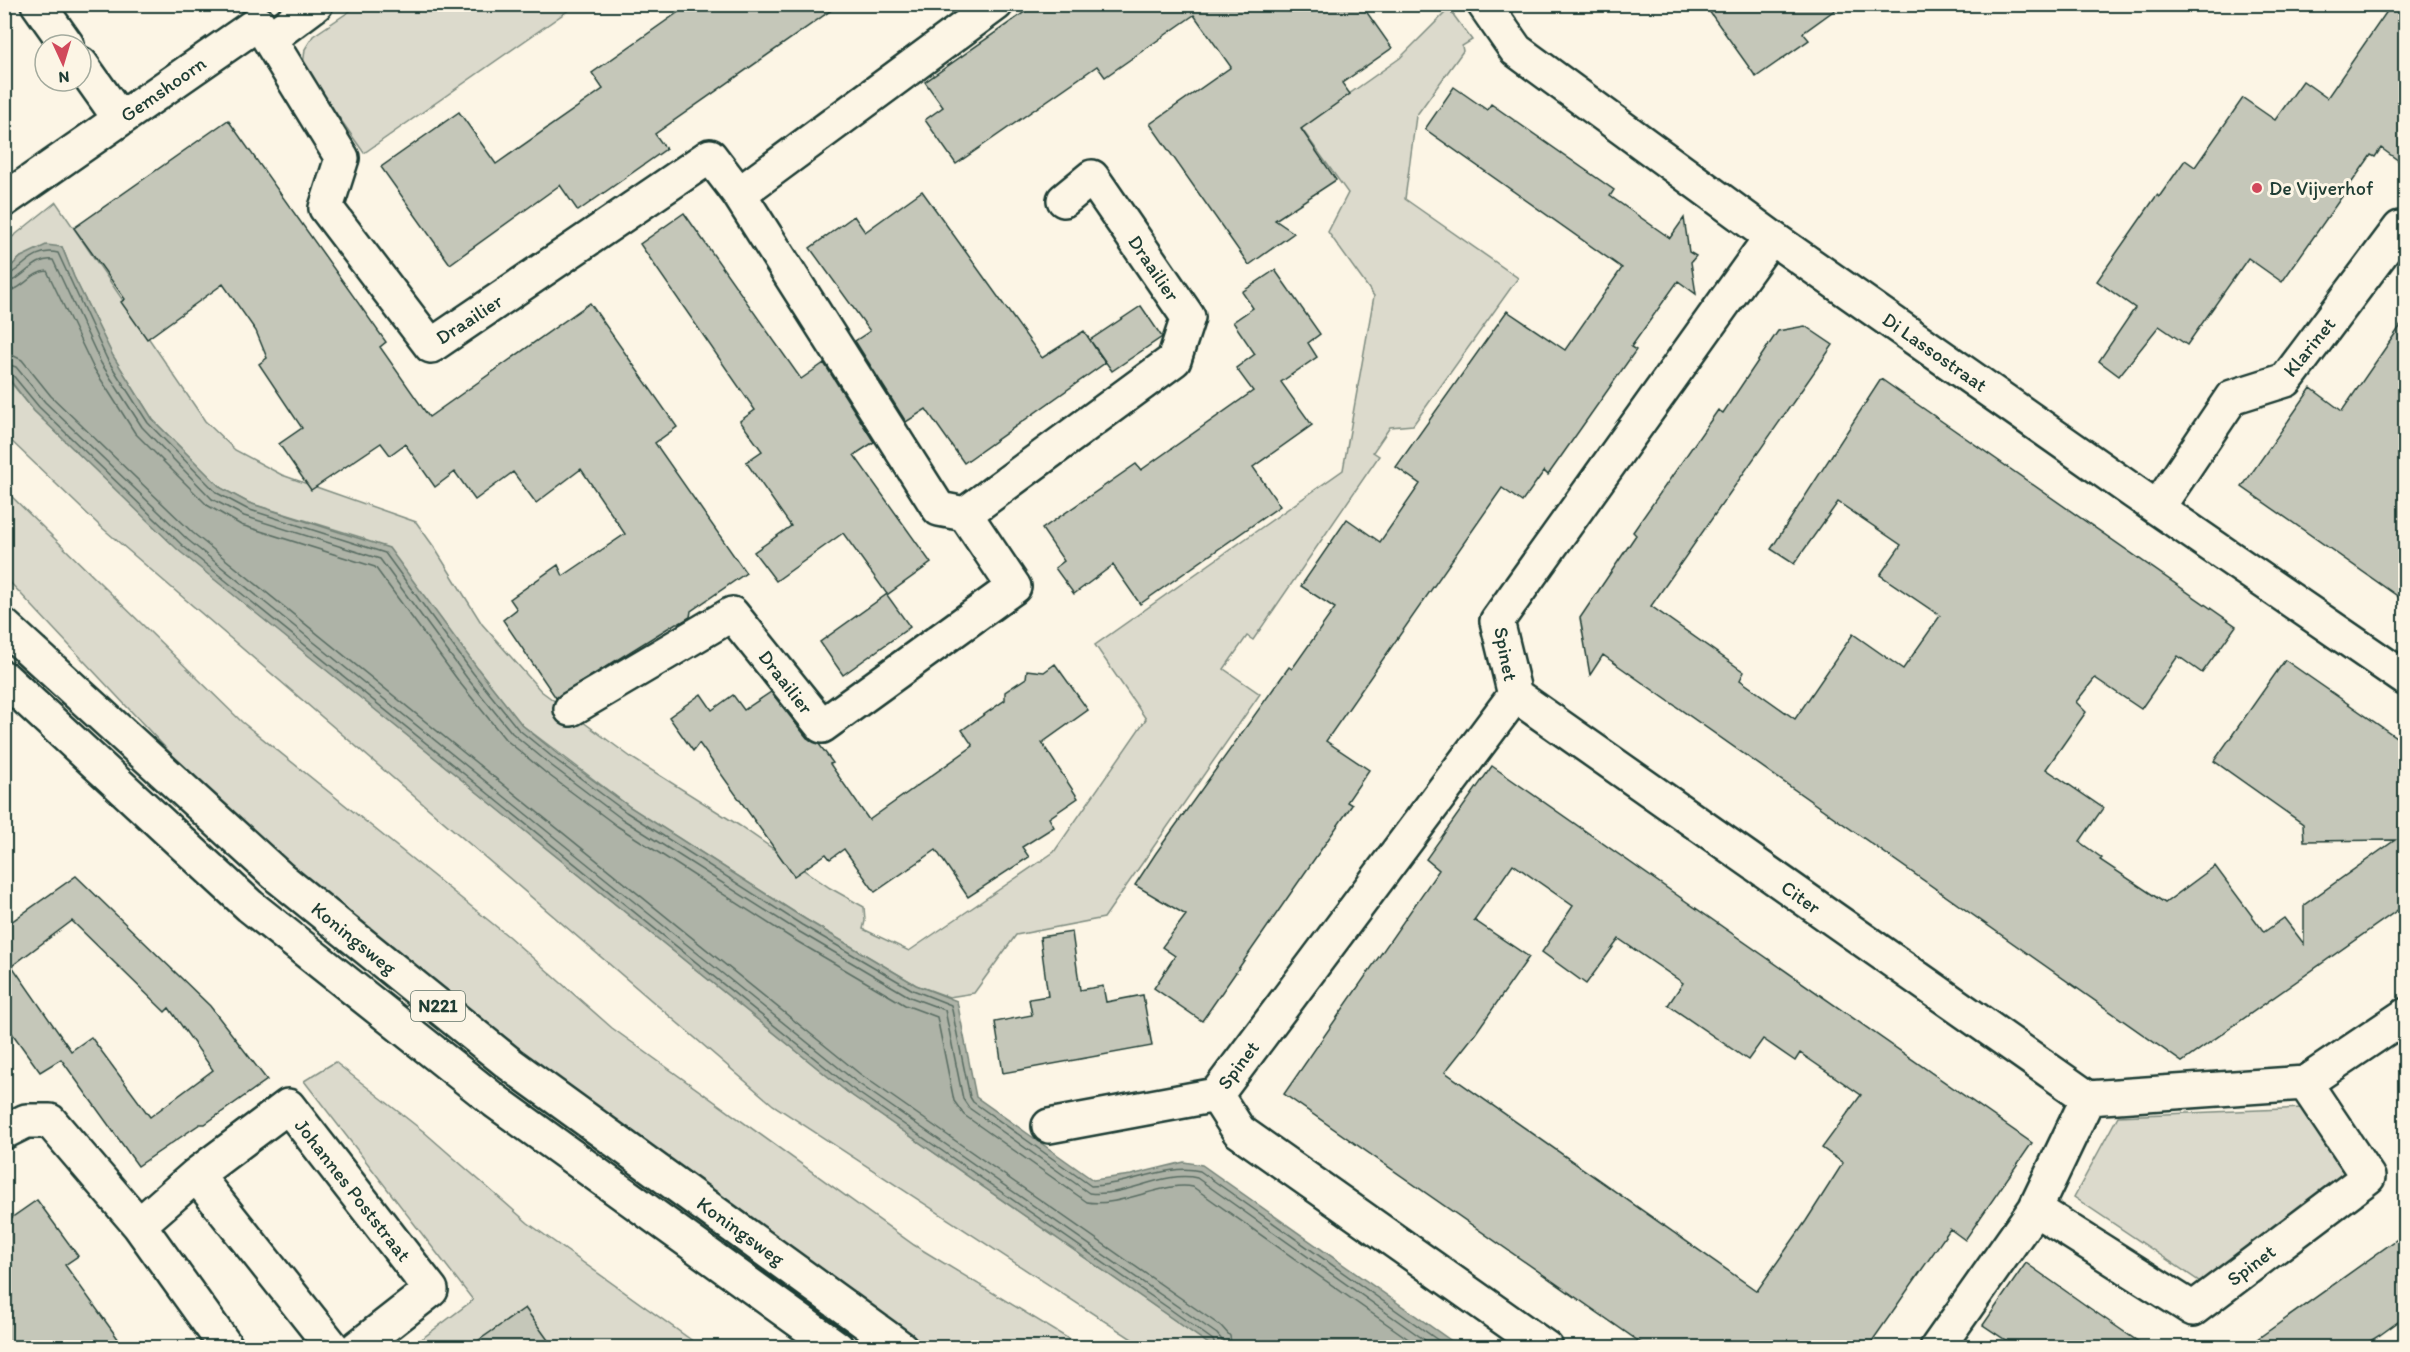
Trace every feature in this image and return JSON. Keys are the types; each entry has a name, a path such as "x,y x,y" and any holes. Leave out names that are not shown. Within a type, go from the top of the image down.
{"street":[{"path":"38,4 59,33"},
{"path":"269,39 316,4"},
{"path":"739,194 996,4"},
{"name":"Di Lassostraat","path":"1484,4 1516,50 1771,237 2406,678"},
{"name":"Gemshoorn","path":"4,200 258,22 269,39"},
{"name":"Draailier","path":"269,39 342,158 326,208 431,346 710,156 739,194 939,509 966,514 1014,587 822,726 732,614 572,709"},
{"path":"93,81 120,119"},
{"name":"Draailier","path":"966,514 1174,360 1188,317 1092,177 1064,200"},
{"name":"Klarinet","path":"2158,507 2232,398 2286,380 2400,228 2406,231"},
{"name":"Spinet","path":"1049,1126 1216,1095 1515,695 1497,621 1771,237"},
{"name":"Koningsweg","path":"4,626 280,878 510,1064 901,1347"},
{"name":"Koningsweg","path":"4,678 250,906 495,1101 837,1347"},
{"name":"Citer","path":"1515,695 2088,1098"},
{"path":"1937,1347 2035,1209 2088,1098 2306,1083 2406,1015"},
{"name":"Spinet","path":"2035,1209 2193,1309 2368,1177 2306,1083"},
{"name":"Spinet","path":"1216,1095 1239,1131 1546,1347"},
{"name":"Johannes Poststraat","path":"139,1225 196,1175 288,1106 431,1290 357,1347"},
{"path":"4,1132 26,1121 50,1121 139,1225 226,1347"},
{"path":"196,1175 333,1347"}],"shaded area":[{"path":"359,5 576,5 364,153 303,66 305,49 313,36"},
{"path":"1449,9 1472,40 1462,46 1463,51 1416,116 1405,199 1518,278 1413,425 1390,427 1373,452 1379,456 1253,640 1247,636 1224,669 1260,694 1104,918 1016,935 974,993 949,997 916,985 805,919 630,807 522,725 478,669 363,538 249,503 221,488 153,420 113,356 74,277 62,247 21,257 5,272 5,243 56,202 205,421 235,450 282,475 416,522 482,624 541,691 632,758 740,826 830,888 864,907 863,929 909,951 1054,852 1146,719 1095,645 1343,470 1374,296 1328,232 1348,193 1301,128 1400,58"},
{"path":"4,374 34,411 179,550 847,1092 1213,1347 1144,1347 773,1105 100,526 5,435"},
{"path":"4,489 242,722 508,936 612,1028 914,1245 1082,1347 920,1347 794,1259 439,993 207,792 5,577"},
{"path":"335,1062 423,1131 528,1223 701,1347 411,1347 473,1300 304,1081"},
{"path":"2304,1108 2350,1170 2205,1285 2074,1197 2118,1116"}],"water":[{"path":"46,245 62,247 74,277 113,356 153,420 221,488 249,503 389,548 522,725 560,756 630,807 805,919 916,985 957,1001 976,1097 1093,1180 1131,1175 1184,1162 1202,1165 1460,1347 1213,1347 847,1092 178,550 34,411 5,374 5,272 21,257"}],"building":[{"path":"690,4 840,4 655,134 666,149 578,211 560,185 450,264 381,167 459,112 496,164 603,89 592,73"},
{"path":"1036,4 1361,4 1392,48 1342,83 1350,94 1301,129 1336,180 1275,220 1294,233 1249,265 1150,124 1231,67 1194,15 1105,77 1097,66 956,164 925,120 943,107 925,82"},
{"path":"1704,4 1843,4 1803,33 1809,40 1756,77"},
{"path":"2392,4 2406,4 2406,166 2381,148 2375,157 2371,155 2282,282 2248,258 2187,345 2159,326 2119,376 2099,361 2135,308 2097,281 2157,195 2159,197 2185,160 2195,167 2243,98 2275,120 2303,81 2327,98"},
{"path":"1454,87 1487,110 1491,104 1614,190 1610,196 1670,238 1684,218 1689,252 1696,256 1691,262 1696,294 1678,281 1631,347 1636,350 1548,475 1544,471 1522,502 1502,488 1326,741 1369,770 1347,802 1352,805 1202,1021 1154,988 1175,956 1162,947 1186,915 1135,885 1289,667 1292,669 1335,608 1301,586 1347,519 1380,542 1420,484 1396,467 1507,311 1565,350 1622,268 1425,129"},
{"path":"228,120 386,342 380,347 429,417 590,303 677,427 655,443 746,573 691,611 690,617 676,623 556,698 503,620 517,609 510,599 558,565 563,576 625,534 581,469 536,503 513,472 475,500 455,472 435,487 405,444 390,455 381,443 311,490 279,444 302,428 259,364 267,358 256,331 223,284 147,339 121,302 125,299 74,228"},
{"path":"922,191 1042,358 1084,331 1105,363 964,463 926,409 906,422 855,341 870,331 810,248 854,216 865,232"},
{"path":"684,213 801,379 824,363 874,442 854,455 931,563 887,595 910,627 843,675 820,642 887,594 843,533 776,581 754,552 791,526 746,462 762,451 740,421 755,410 640,244"},
{"path":"1275,270 1320,334 1308,343 1317,357 1281,382 1312,425 1253,467 1280,506 1140,604 1113,565 1074,594 1055,568 1064,561 1042,529 1136,464 1141,470 1253,391 1236,368 1255,354 1233,322 1253,308 1242,292"},
{"path":"1141,306 1162,337 1112,371 1090,340"},
{"path":"2406,318 2406,602 2242,487 2311,388 2342,411"},
{"path":"1805,326 1833,345 1651,606 1744,672 1740,680 1795,719 1853,634 1903,669 1940,616 1880,575 1901,545 1838,502 1794,564 1771,549 1881,379 2236,626 2202,673 2178,656 2141,709 2095,678 2076,702 2086,712 2046,769 2103,808 2080,841 2081,843 2102,858 2100,860 2165,903 2215,866 2264,932 2284,918 2304,944 2304,905 2395,840 2304,841 2303,824 2214,761 2285,660 2406,744 2406,904 2182,1062 1603,655 1590,675 1580,618 1636,535 1633,532 1718,410 1723,413 1778,331"},
{"path":"1055,664 1088,710 1042,743 1078,798 1049,818 1054,827 1022,847 1029,857 968,897 936,850 875,892 844,849 830,859 826,854 794,876 699,743 693,751 669,717 701,694 712,710 733,695 744,710 771,692 807,738 819,744 833,763 830,764 869,820 973,746 962,730 1005,700 1005,692 1026,678 1027,670 1044,672"},
{"path":"1492,766 2032,1143 1965,1240 1950,1229 1868,1347 1647,1347 1284,1094 1439,870 1426,859","holes":["1513,864 1573,906 1542,952 1586,984 1619,939 1683,983 1668,1005 1748,1060 1763,1039 1795,1061 1800,1053 1861,1095 1822,1148 1843,1163 1757,1291 1445,1072 1475,1034 1529,957 1474,920"]},
{"path":"76,876 210,1006 267,1080 205,1124 200,1124 138,1166 61,1059 40,1072 4,1022 4,927","holes":["72,921 165,1012 169,1008 213,1070 150,1117 91,1037 71,1051 12,966"]},
{"path":"1072,932 1080,990 1103,986 1106,1002 1143,995 1152,1046 1003,1073 995,1022 1032,1015 1029,999 1048,996 1040,937"},
{"path":"37,1200 78,1256 65,1265 124,1347 4,1347 4,1223"},
{"path":"2406,1233 2406,1316 2380,1335 2361,1347 2246,1347"},
{"path":"2026,1263 2146,1347 2016,1347 1983,1325"},
{"path":"525,1308 553,1347 469,1347"}],"place":[{"name":"De Vijverhof","path":"2257,188"}]}
